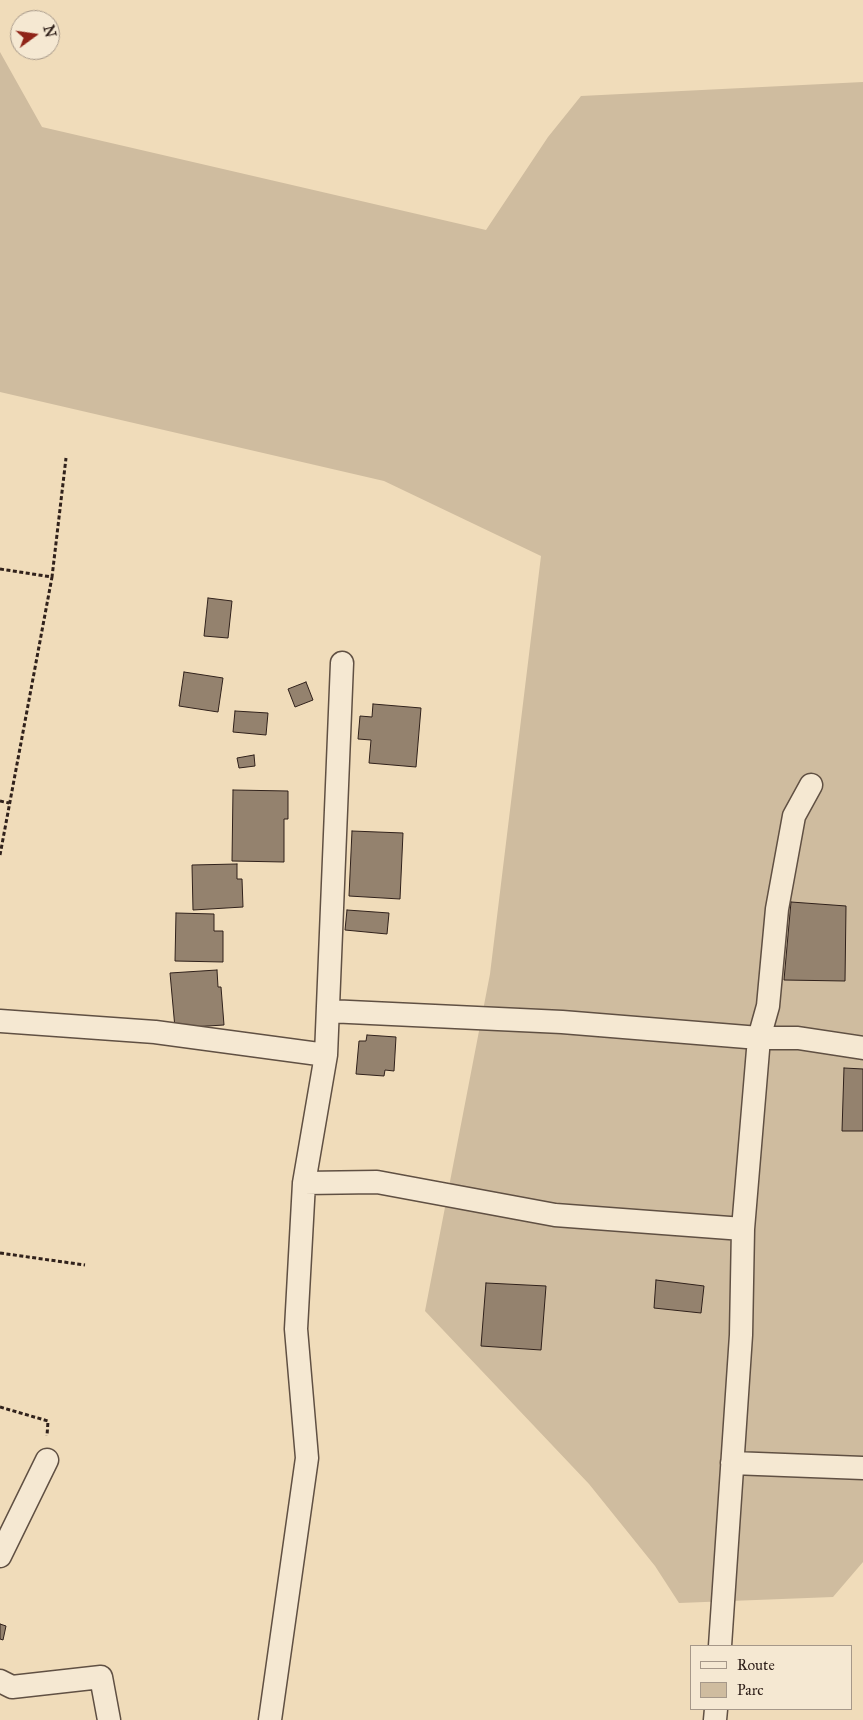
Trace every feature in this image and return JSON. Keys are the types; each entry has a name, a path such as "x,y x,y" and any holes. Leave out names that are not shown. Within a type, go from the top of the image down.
{"street":[{"path":"270,1720 307,1458 296,1329 304,1183 326,1054 342,663"},
{"path":"720,1645 741,1334 743,1229 760,1038 768,1006 777,909 794,816 811,785"},
{"path":"328,1011 562,1022 760,1038 798,1038 863,1048"},
{"path":"0,1021 155,1032 326,1054"},
{"path":"304,1183 377,1182 555,1215 743,1229"},
{"path":"0,1556 47,1460"},
{"path":"732,1463 863,1468"},
{"path":"0,1681 12,1687 101,1677 109,1720"}],"path":[{"path":"0,854 8,803 52,578 66,458"},
{"path":"0,569 52,578"},
{"path":"0,801 8,803"},
{"path":"0,1253 85,1265"},
{"path":"0,1407 48,1422 47,1460"}],"green space":[{"path":"0,52 42,127 486,230 548,137 581,96 863,82 863,1562 833,1597 679,1603 655,1566 589,1484 425,1311 490,974 541,556 384,481 0,392"}],"building":[{"path":"208,598 232,601 228,638 204,636"},
{"path":"184,672 223,678 218,712 179,706"},
{"path":"306,682 313,700 295,707 288,689"},
{"path":"373,704 421,708 416,767 369,763 371,740 358,739 360,716 372,717"},
{"path":"235,711 268,713 266,735 233,732"},
{"path":"254,755 255,766 239,768 237,758"},
{"path":"233,790 288,791 288,819 284,819 284,862 232,861"},
{"path":"352,831 403,833 400,899 349,896"},
{"path":"237,864 237,879 242,879 243,907 193,910 192,865"},
{"path":"791,902 846,906 845,981 784,980"},
{"path":"347,910 389,913 387,934 345,930"},
{"path":"176,913 214,914 214,931 223,931 223,962 175,961"},
{"path":"217,970 218,987 221,987 224,1025 175,1028 170,973"},
{"path":"367,1035 396,1037 394,1071 385,1070 384,1076 356,1074 359,1041 366,1041"},
{"path":"844,1068 863,1069 863,1131 842,1131"},
{"path":"656,1280 704,1286 701,1313 654,1308"},
{"path":"486,1283 546,1286 541,1350 481,1346"},
{"path":"0,1624 6,1626 3,1640 0,1639"}]}
